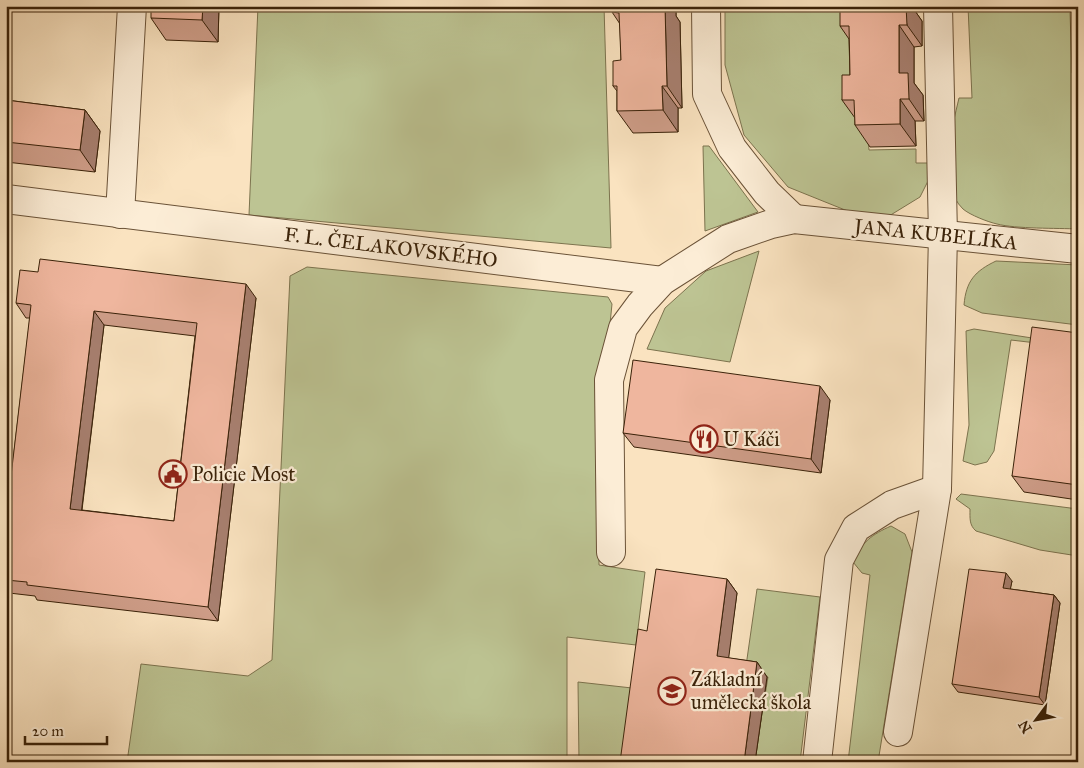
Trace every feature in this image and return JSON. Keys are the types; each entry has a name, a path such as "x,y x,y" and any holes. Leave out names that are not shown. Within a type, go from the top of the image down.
{"street":[{"path":"120,214 132,6"},
{"path":"706,6 707,94 732,148 768,193 794,219"},
{"path":"898,732 937,489 943,235 938,6"},
{"name":"F. L. ČELAKOVSKÉHO","path":"6,200 662,280"},
{"name":"JANA KUBELÍKA","path":"611,552 609,380 623,328 640,304 662,280 728,239 771,224 794,219 1078,249"},
{"path":"817,762 839,560 856,528 892,505 937,489"}],"green space":[{"path":"258,6 604,6 611,248 249,215"},
{"path":"725,6 856,6 869,150 916,149 916,163 931,163 930,177 920,197 889,216 860,216 788,187 744,135 725,65"},
{"path":"968,6 1078,6 1078,12 1070,12 1072,73 1078,73 1078,229 1025,228 989,222 963,209 955,198 950,185 948,171 950,140 959,98 972,98"},
{"path":"703,146 709,146 758,212 705,231"},
{"path":"759,251 730,362 647,349 665,308 706,271"},
{"path":"996,261 1078,265 1078,325 982,313 964,305 969,283 977,273"},
{"path":"307,267 608,297 612,304 610,324 598,368 599,565 645,572 636,645 567,637 567,762 127,762 141,664 248,676 272,660 290,276"},
{"path":"974,329 1045,340 1045,344 1011,340 994,451 987,462 975,465 963,461 969,425 966,331"},
{"path":"961,494 1078,509 1078,556 1040,550 976,531 971,524 970,509 956,499"},
{"path":"891,526 905,534 912,552 878,762 848,762 870,575 862,573 853,562 860,549 868,540"},
{"path":"757,589 820,597 800,762 754,762 768,677 745,673"},
{"path":"578,682 641,689 631,762 579,762"}],"building":[{"path":"151,6 203,6 202,20 151,18"},
{"path":"612,6 665,6 667,86 662,86 663,110 617,111 617,86 613,86 613,61 621,60 619,13 612,12"},
{"path":"840,6 906,6 907,25 899,25 899,73 908,73 909,99 900,99 900,124 855,125 854,100 842,100 842,75 850,75 849,26 840,26"},
{"path":"1074,14 1078,14 1078,39 1075,39"},
{"path":"6,100 85,110 80,150 6,142"},
{"path":"40,259 246,284 208,607 27,585 27,582 6,580 6,519 31,305 16,303 20,270 38,272","holes":["94,311 197,323 174,521 70,509"]},
{"path":"1032,327 1078,333 1078,485 1012,476"},
{"path":"633,360 820,386 811,459 623,433"},
{"path":"656,569 727,579 717,656 757,662 744,762 687,762 673,760 673,762 620,762 638,629 647,631"},
{"path":"969,569 1006,573 1003,588 1054,595 1039,697 952,684"}],"place":[{"name":"U Káči","path":"704,439"},
{"name":"Policie Most","path":"173,474"},
{"name":"Základní umělecká škola","path":"672,691"}]}
